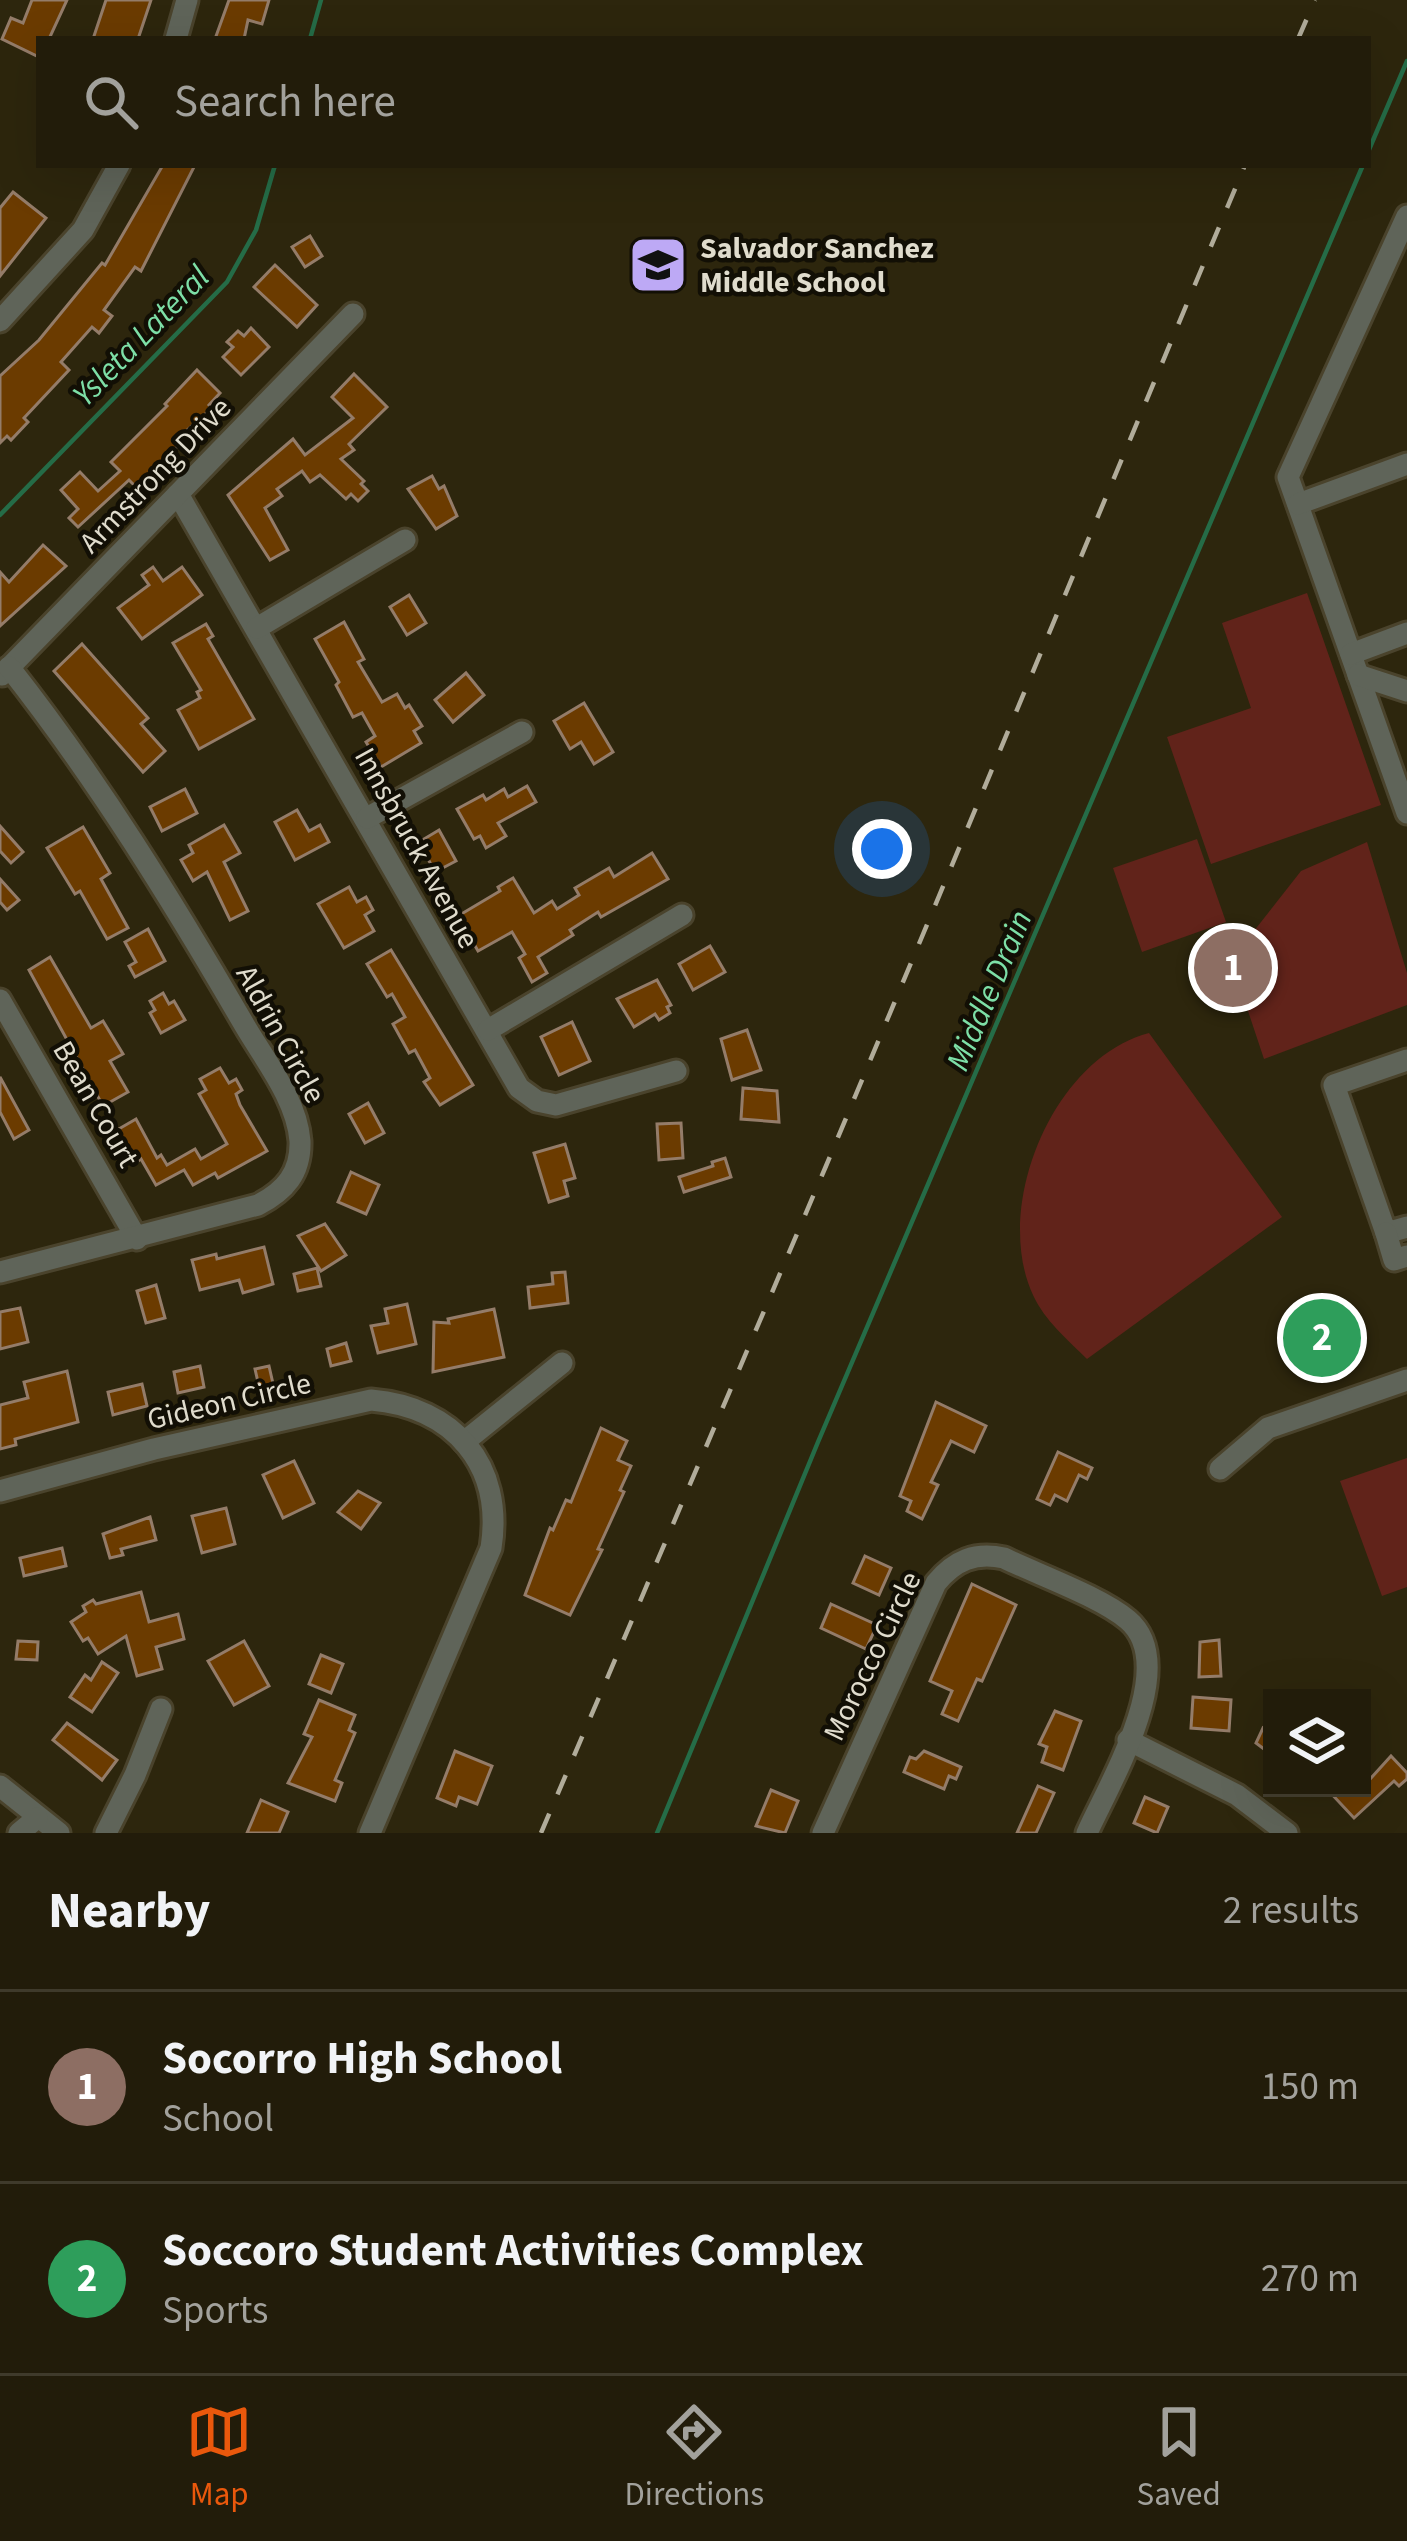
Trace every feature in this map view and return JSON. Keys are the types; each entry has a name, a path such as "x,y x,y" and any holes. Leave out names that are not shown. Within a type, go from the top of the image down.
{"street":[{"path":"177,36 187,0"},
{"path":"0,321 83,230 117,168"},
{"path":"1407,215 1288,477 1407,813"},
{"name":"Armstrong Drive","path":"5,672 352,314"},
{"path":"1298,505 1407,464"},
{"name":"Innsbruck Avenue","path":"178,494 519,1088 545,1104 568,1103 676,1071"},
{"path":"257,628 405,540"},
{"path":"1354,664 1407,633"},
{"path":"1354,664 1407,691"},
{"name":"Aldrin Circle","path":"0,1272 242,1210 272,1198 297,1169 297,1125 286,1098 220,982 103,792 5,672"},
{"path":"367,818 522,732"},
{"path":"488,1030 682,914"},
{"name":"Bean Court","path":"0,1000 136,1239"},
{"path":"1407,1060 1334,1085 1396,1230 1394,1260 1407,1256"},
{"path":"464,1442 562,1363"},
{"path":"1220,1469 1268,1428 1407,1380"},
{"name":"Gideon Circle","path":"0,1492 154,1449 371,1400 398,1402 429,1414 464,1442 491,1488 496,1521 491,1548 370,1833"},
{"name":"Morocco Circle","path":"823,1833 937,1583 961,1560 976,1556 1004,1558 1123,1616 1142,1635 1150,1659 1149,1678 1087,1833"},
{"path":"106,1833 161,1709"},
{"path":"1128,1740 1237,1795 1286,1833"},
{"path":"0,1786 59,1833"},
{"path":"19,1833 37,1817"}],"shaded area":[{"path":"1307,593 1381,805 1211,864 1167,737 1251,708 1222,623"},
{"path":"1197,839 1226,922 1142,952 1113,868"},
{"path":"1367,842 1407,973 1407,1005 1264,1059 1247,1008 1250,936 1301,871"},
{"path":"1149,1033 1282,1217 1087,1359 1050,1321 1033,1295 1022,1260 1020,1220 1026,1180 1059,1104 1085,1072 1115,1048"},
{"path":"1407,1458 1407,1587 1382,1596 1340,1481"}],"building":[{"path":"32,0 67,0 50,36 36,36 36,56 2,39 11,18 23,23"},
{"path":"106,0 151,0 139,36 94,36"},
{"path":"229,0 269,0 262,24 248,20 245,36 216,36"},
{"path":"161,168 193,168 141,271 135,267 104,310 112,316 99,333 92,327 61,362 69,370 24,418 28,422 11,440 7,436 0,443 0,376 105,265"},
{"path":"13,192 46,218 0,276 0,208"},
{"path":"310,236 322,256 305,267 292,247"},
{"path":"275,265 317,305 297,327 254,287"},
{"path":"251,328 269,347 241,375 223,357 233,347 227,342 238,331 244,336"},
{"path":"197,370 220,393 209,405 212,408 177,439 181,443 136,487 129,480 78,527 69,518 78,509 61,490 80,472 98,491 120,471 111,462"},
{"path":"354,374 387,407 349,444 354,450 341,459 368,491 358,501 351,494 346,499 320,475 310,482 302,471 277,489 282,496 265,508 288,550 270,560 228,495 293,439 305,455 353,418 332,397"},
{"path":"432,476 439,489 444,486 457,516 436,529 408,489"},
{"path":"43,545 66,566 0,626 0,572 9,582"},
{"path":"153,567 163,581 182,567 202,595 142,639 118,608 149,585 142,575"},
{"path":"409,595 426,623 407,635 390,607"},
{"path":"344,622 364,659 358,662 382,702 397,694 422,726 414,731 421,743 381,767 366,742 375,736 362,713 353,717 315,639"},
{"path":"206,624 213,636 208,639 254,719 199,749 178,710 200,698 197,692 201,690 173,643"},
{"path":"82,644 148,718 141,724 165,751 143,772 54,671"},
{"path":"466,673 484,695 453,722 435,700"},
{"path":"584,703 613,752 594,764 581,742 570,749 554,721"},
{"path":"527,786 536,802 498,823 506,836 486,848 480,836 474,839 457,809 483,795 486,800 504,789 508,797"},
{"path":"185,789 197,813 162,831 150,807"},
{"path":"297,810 309,831 320,825 329,842 295,860 275,822"},
{"path":"224,825 240,853 224,862 248,911 230,920 207,872 193,881 181,860 193,853 189,845"},
{"path":"0,826 23,852 11,863 0,851"},
{"path":"83,827 110,873 101,879 128,928 107,939 80,891 75,894 47,848"},
{"path":"439,830 456,861 435,872 419,842"},
{"path":"652,853 668,879 570,930 573,935 538,957 547,973 532,982 519,958 525,954 512,932 478,951 458,916 513,878 534,913 552,901 557,909 579,895 575,888 609,868 614,877"},
{"path":"0,879 19,900 7,910 0,902"},
{"path":"349,887 357,902 366,897 373,910 365,915 374,931 344,948 318,904"},
{"path":"148,929 165,961 135,977 129,966 136,962 125,942"},
{"path":"710,946 725,972 693,990 679,964"},
{"path":"391,950 473,1085 440,1105 424,1082 430,1078 415,1050 409,1053 393,1024 405,1017 367,964"},
{"path":"50,957 91,1028 103,1021 123,1054 110,1061 128,1092 103,1106 29,970"},
{"path":"657,980 671,1005 667,1007 670,1013 659,1020 655,1014 634,1027 617,999"},
{"path":"163,993 185,1020 161,1033 150,1013 155,1010 150,1001"},
{"path":"572,1022 590,1061 559,1075 541,1037"},
{"path":"747,1030 761,1070 732,1080 721,1039"},
{"path":"220,1068 229,1083 236,1079 242,1090 236,1094 240,1105 267,1151 218,1178 215,1173 193,1185 184,1170 156,1185 141,1159 135,1163 117,1130 136,1119 157,1158 161,1155 167,1165 195,1149 201,1159 227,1144 199,1094 206,1090 200,1079"},
{"path":"0,1077 29,1130 14,1139 0,1112"},
{"path":"743,1088 777,1091 779,1122 741,1119"},
{"path":"368,1103 384,1133 365,1143 349,1114"},
{"path":"681,1123 683,1158 659,1160 657,1124"},
{"path":"565,1144 575,1178 564,1181 568,1196 549,1202 534,1153"},
{"path":"725,1158 731,1177 684,1192 679,1177"},
{"path":"351,1172 379,1185 366,1214 338,1202"},
{"path":"325,1224 346,1255 321,1271 298,1236"},
{"path":"264,1247 273,1284 243,1293 239,1280 200,1290 192,1260"},
{"path":"317,1268 321,1286 298,1291 294,1274"},
{"path":"565,1272 568,1303 530,1308 528,1287 553,1284 552,1273"},
{"path":"156,1285 165,1318 146,1323 137,1291"},
{"path":"407,1304 416,1344 378,1353 371,1326 388,1323 385,1309"},
{"path":"20,1308 28,1342 0,1349 0,1312"},
{"path":"494,1309 504,1357 433,1372 434,1322 449,1323 448,1319"},
{"path":"346,1343 351,1361 331,1366 327,1349"},
{"path":"200,1366 204,1387 178,1393 174,1372"},
{"path":"269,1366 274,1388 260,1391 255,1369"},
{"path":"67,1371 78,1422 15,1439 16,1445 0,1449 0,1405 28,1398 24,1382"},
{"path":"142,1384 147,1406 113,1415 108,1392"},
{"path":"936,1402 986,1426 974,1452 951,1441 931,1482 938,1485 922,1519 907,1511 911,1501 900,1496"},
{"path":"601,1428 627,1441 618,1460 631,1466 598,1549 602,1550 570,1615 525,1595 550,1528 553,1530 566,1500 571,1502"},
{"path":"1058,1452 1092,1468 1087,1479 1079,1475 1067,1501 1055,1495 1050,1505 1037,1499"},
{"path":"294,1461 314,1503 283,1518 263,1475"},
{"path":"358,1491 380,1503 361,1529 338,1512"},
{"path":"226,1508 235,1544 202,1553 192,1516"},
{"path":"150,1517 156,1540 121,1549 123,1555 110,1558 103,1534"},
{"path":"62,1548 66,1566 24,1576 20,1558"},
{"path":"865,1556 891,1568 879,1595 853,1583"},
{"path":"972,1584 1016,1605 958,1721 942,1714 952,1691 930,1681"},
{"path":"141,1592 149,1622 178,1614 184,1639 156,1647 162,1669 137,1676 126,1636 98,1654 71,1622 93,1600 96,1604"},
{"path":"831,1604 877,1625 866,1649 821,1628"},
{"path":"1219,1640 1221,1676 1199,1677 1200,1642"},
{"path":"18,1641 38,1642 37,1660 16,1659"},
{"path":"244,1641 269,1686 234,1705 208,1661"},
{"path":"321,1655 343,1664 331,1693 309,1684"},
{"path":"102,1662 118,1673 92,1712 70,1697 85,1675 91,1680"},
{"path":"1193,1697 1231,1700 1229,1731 1191,1728"},
{"path":"319,1700 355,1715 349,1730 355,1733 335,1780 342,1783 335,1801 288,1783 312,1737 304,1734"},
{"path":"1055,1711 1081,1721 1063,1770 1042,1762 1047,1747 1039,1744"},
{"path":"67,1723 117,1760 102,1780 53,1740"},
{"path":"455,1751 492,1766 477,1804 459,1797 456,1806 437,1798"},
{"path":"924,1751 961,1767 956,1779 949,1776 944,1789 904,1772 910,1757 916,1759"},
{"path":"1391,1756 1407,1773 1399,1786 1394,1781 1354,1818 1334,1797 1371,1797 1371,1778"},
{"path":"1038,1786 1054,1793 1036,1833 1017,1833"},
{"path":"771,1790 798,1801 785,1833 756,1826"},
{"path":"1145,1797 1168,1807 1157,1833 1134,1823"},
{"path":"261,1800 288,1812 279,1833 247,1833"}],"waterway":[{"name":"Ysleta Lateral","path":"311,36 321,0"},
{"name":"Middle Drain","path":"1371,145 1407,61"},
{"name":"Ysleta Lateral","path":"0,515 227,282 256,230 274,168"},
{"name":"Middle Drain","path":"657,1833 818,1442 1362,168"}],"railway":[{"path":"1299,36 1315,0"},
{"path":"541,1833 1244,168"}],"place":[{"name":"Salvador Sanchez Middle School","path":"658,265"},
{"name":"Socorro High School","path":"1233,968"},
{"name":"Soccoro Student Activities Complex","path":"1322,1338"}]}
